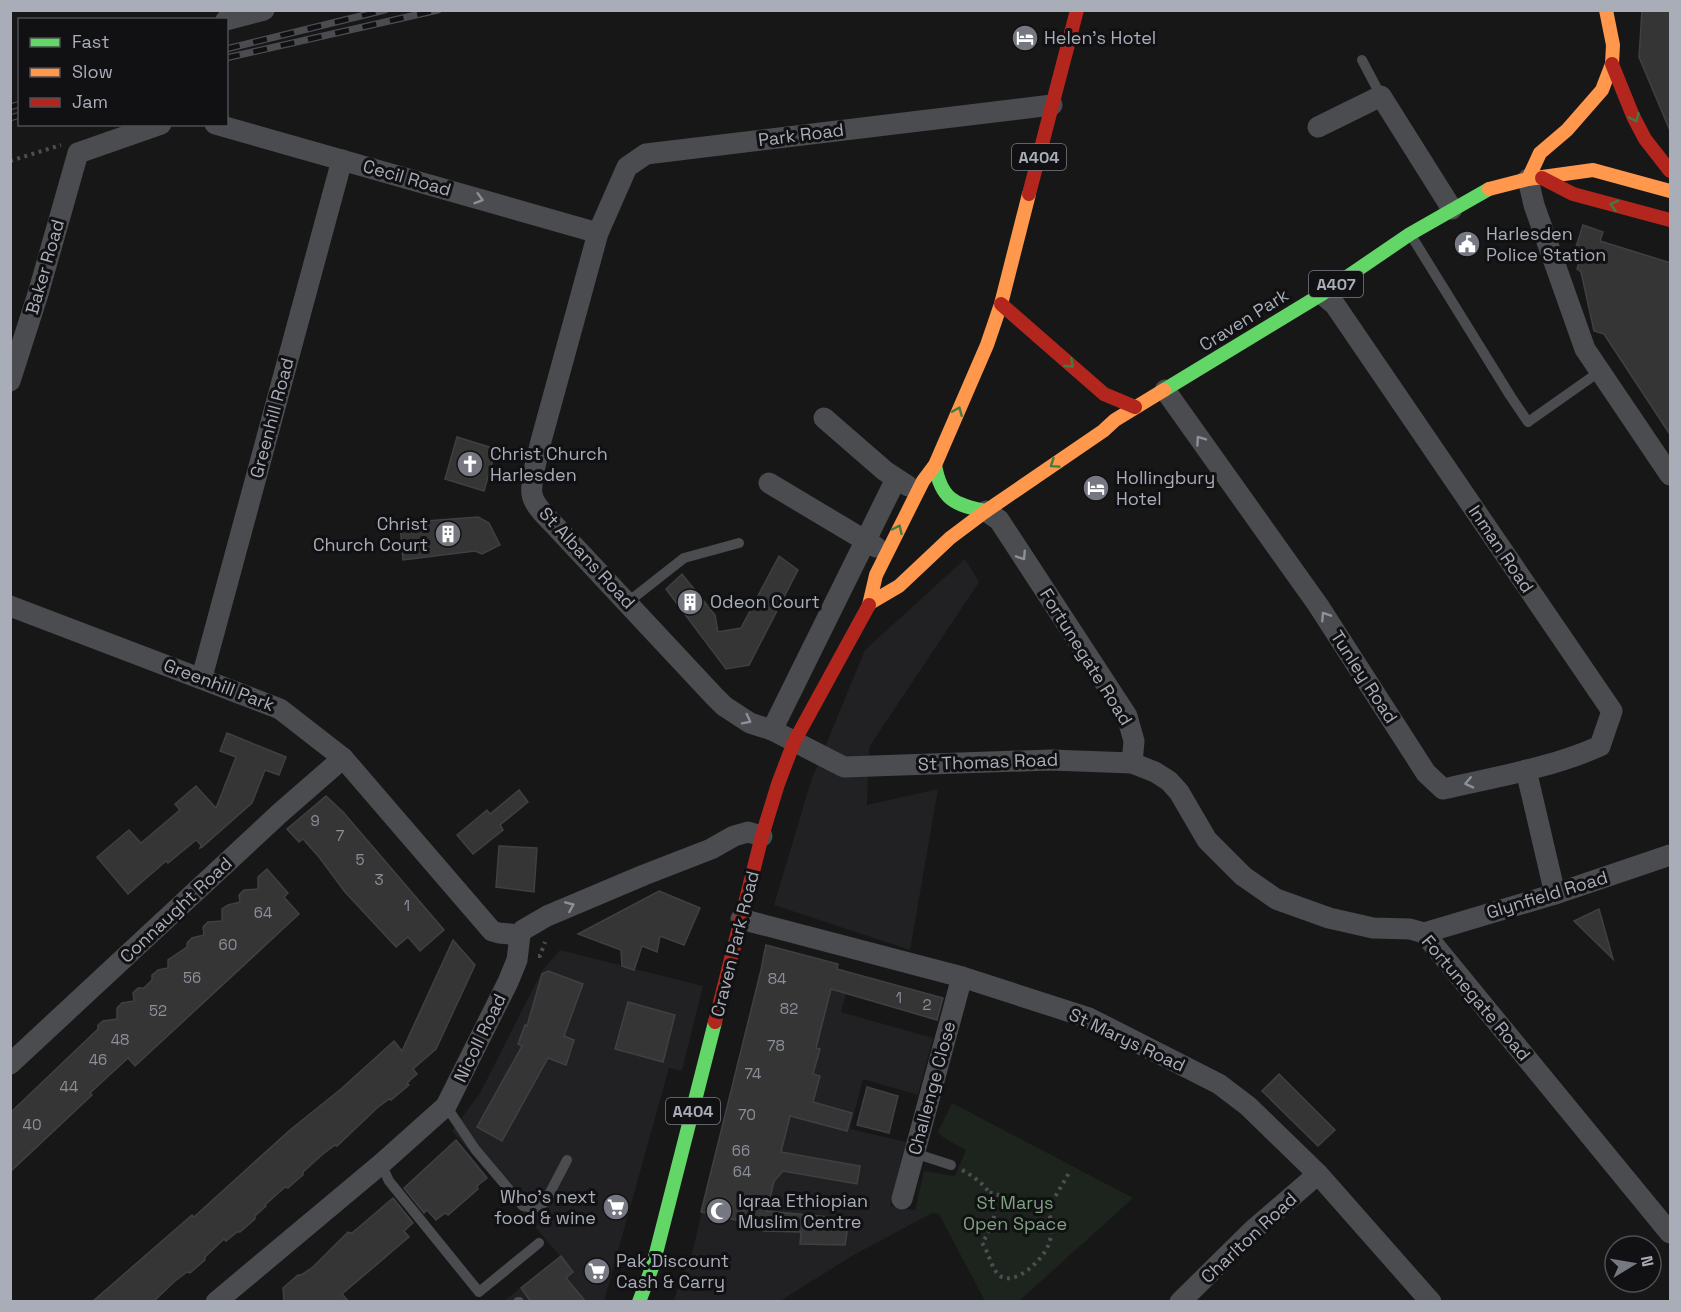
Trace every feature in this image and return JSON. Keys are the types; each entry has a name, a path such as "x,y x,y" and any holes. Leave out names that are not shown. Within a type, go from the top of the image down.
{"main road":[{"name":"A404","path":"935,465 987,345 1001,304 1077,10"},
{"path":"1606,10 1613,45 1612,64 1602,90 1567,130 1540,153 1535,179 1573,194 1671,220"},
{"path":"1612,64 1645,139 1671,171"},
{"name":"A407","path":"1535,179 1593,170 1671,191"},
{"name":"Craven Park","path":"986,511 1103,431 1115,420 1322,294 1410,234 1490,188 1535,179"},
{"path":"1001,304 1104,394 1136,407"},
{"path":"987,345 1013,337 1036,334"},
{"path":"1103,431 1104,394"},
{"path":"935,465 937,481 942,492 952,501 964,507 986,511"},
{"name":"Craven Park Road","path":"639,1302 653,1265 762,836 778,784 794,742 870,603 876,575 917,492 935,465"},
{"path":"870,603 899,586 950,538 986,511"}],"street":[{"path":"228,19 264,10"},
{"path":"1318,127 1381,96 1452,209"},
{"name":"Park Road","path":"598,233 627,167 646,154 1052,105"},
{"path":"78,153 155,126"},
{"name":"Cecil Road","path":"222,126 598,233"},
{"name":"Baker Road","path":"10,381 38,294 78,153"},
{"name":"Greenhill Road","path":"202,677 342,160"},
{"path":"1535,179 1534,205 1585,349 1671,476"},
{"name":"St Albans Road","path":"598,233 541,441 535,465 532,495 546,516 724,706 750,723 772,729 844,767"},
{"name":"Inman Road","path":"1322,294 1335,305 1612,711 1600,746 1526,770"},
{"name":"Tunley Road","path":"1165,390 1318,605 1426,773 1443,789 1526,770"},
{"path":"824,418 896,479 917,492"},
{"path":"772,729 896,479"},
{"path":"769,483 887,554"},
{"name":"Fortunegate Road","path":"986,511 999,520 1127,716 1134,741 1132,763 1155,772 1169,781 1179,792 1208,840 1243,876 1276,899 1340,921 1373,928 1410,929 1424,933 1671,1233"},
{"name":"Greenhill Park","path":"10,606 202,677 280,709 343,758 492,931 520,935"},
{"name":"Connaught Road","path":"10,1064 280,813 343,758"},
{"name":"St Thomas Road","path":"844,767 1051,760 1132,763"},
{"path":"1526,770 1555,894"},
{"path":"520,935 547,916 711,849 734,836 748,832 762,836"},
{"name":"Glynfield Road","path":"1424,933 1555,894 1671,855"},
{"name":"St Marys Road","path":"741,919 962,976 1089,1018 1219,1084 1248,1106 1318,1174 1431,1302"},
{"name":"Nicoll Road","path":"216,1302 381,1164 446,1106 508,982 517,960 520,935"},
{"name":"Challenge Close","path":"902,1199 962,976"},
{"name":"Charlton Road","path":"1180,1302 1253,1230 1318,1174"}],"lane":[{"path":"1362,60 1381,96"},
{"path":"1410,234 1510,397 1528,422 1599,372"},
{"path":"628,602 684,558 739,543"},
{"path":"446,1106 475,1149 524,1206 534,1208 545,1202 567,1160"},
{"path":"914,1153 955,1166"},
{"path":"381,1164 388,1181 479,1292 539,1243"}],"path":[{"path":"10,161 67,142 78,153"},
{"path":"537,956 540,956 545,941"},
{"path":"955,1166 978,1179 993,1201 995,1215 991,1230 982,1243 999,1275 1008,1279 1017,1277 1034,1264 1048,1247 1052,1222 1048,1209 1069,1173"},
{"path":"988,1192 1048,1209"}],"shaded area":[{"path":"965,559 979,582 869,747 867,805 938,789 910,950 774,905 811,781 865,650"},
{"path":"771,946 838,964 831,988 846,993 841,1012 933,1038 918,1095 863,1079 850,1129 906,1142 890,1206 932,1213 852,1256 780,1301 673,1302 692,1253 761,970 763,951"},
{"path":"560,950 703,986 682,1071 669,1068 604,1301 504,1301 560,1256 452,1131 480,1093 542,971"}],"green space":[{"name":"St Marys Open Space","path":"952,1103 1133,1198 1019,1301 985,1301 939,1214 915,1211 924,1171 955,1176 966,1150 944,1138 938,1132"}],"building":[{"path":"1642,10 1671,10 1671,133 1639,57"},
{"path":"1583,225 1603,232 1600,241 1671,263 1671,436 1604,334 1594,331 1581,272 1577,269 1582,252 1575,250"},
{"name":"Christ Church Harlesden","path":"457,437 496,449 484,491 445,479"},
{"name":"Christ Church Court","path":"478,517 489,523 500,545 482,554 475,551 403,560 400,523"},
{"name":"Odeon Court","path":"779,556 798,570 749,665 726,669 666,589 682,574 715,615 718,632 741,628"},
{"path":"227,733 286,757 279,775 265,770 252,803 202,847 200,848 201,845 196,840 168,863 166,861 128,894 97,857 129,830 141,843 180,810 175,804 196,786 216,808 236,757 220,751"},
{"path":"519,790 528,802 500,825 503,830 473,854 457,835 487,810 490,814"},
{"path":"326,796 343,812 444,930 420,951 408,937 396,947 345,892 303,839 299,842 287,829"},
{"path":"499,846 537,848 534,892 496,887"},
{"path":"267,869 288,893 284,897 299,914 135,1066 128,1058 10,1172 10,1113 98,1029 98,1025 103,1021 117,1019 117,1008 122,1003 134,1001 133,993 138,988 144,988 158,970 168,968 168,960 187,947 187,943 192,938 204,935 203,927 208,922 222,921 222,909 240,902 239,895 244,890 258,889 258,877"},
{"path":"659,891 700,908 684,945 660,936 657,952 642,946 634,970 622,966 621,950 578,934"},
{"path":"1599,909 1613,959 1574,921"},
{"path":"453,940 475,965 436,1049 413,1069 417,1074 407,1083 409,1085 377,1108 337,1146 335,1145 323,1154 303,1172 303,1175 265,1205 255,1219 240,1232 226,1241 224,1239 205,1257 205,1260 190,1273 187,1272 175,1281 153,1302 92,1302 192,1215 194,1217 290,1130 341,1089 394,1041 402,1051"},
{"path":"766,945 838,964 837,969 943,998 937,1020 831,989 816,1048 820,1049 813,1074 820,1076 813,1102 852,1113 847,1131 790,1116 781,1152 860,1166 857,1184 783,1171 774,1181 767,1211 849,1219 845,1245 800,1244 801,1232 763,1231 762,1226 701,1212"},
{"path":"548,971 583,984 564,1036 574,1040 566,1065 548,1058 502,1141 477,1127 522,1046 518,1044 525,1025 527,1026 542,974"},
{"path":"628,1002 675,1015 663,1062 615,1049"},
{"path":"1279,1074 1335,1130 1318,1146 1262,1091"},
{"path":"867,1087 898,1096 889,1133 857,1125"},
{"path":"456,1140 487,1178 448,1215 445,1213 436,1220 427,1210 424,1213 404,1188"},
{"path":"393,1198 413,1223 404,1231 409,1237 342,1294 349,1302 284,1302 283,1288 298,1275 313,1267 348,1232 352,1233"},
{"path":"561,1256 573,1272 566,1278 586,1302 531,1302 521,1288"}],"railway":[{"path":"228,49 385,10"},
{"path":"228,58 438,10"},
{"path":"10,107 18,105"},
{"path":"10,118 18,116"}],"traffic: fast":[{"path":"1164,390 1322,294 1410,234 1489,189"},
{"path":"935,465 945,493 957,503 986,511"},
{"path":"639,1302 653,1265 715,1022"}],"traffic: slow":[{"path":"1528,179 1540,153 1567,130 1602,90 1612,64 1613,45 1606,10"},
{"path":"1489,189 1528,179 1593,170 1670,191"},
{"path":"869,605 876,575 923,481 935,465 987,345 1001,304 1029,194"},
{"path":"870,603 899,586 950,538 986,511 1103,431 1115,420 1164,390"}],"traffic: jam":[{"path":"1029,194 1077,10"},
{"path":"1612,64 1645,139 1670,171"},
{"path":"1542,178 1573,194 1670,220"},
{"path":"1001,304 1104,394 1135,407"},
{"path":"715,1022 762,836 778,784 794,742 869,605"}],"place":[{"name":"Helen's Hotel","path":"1025,38"},
{"name":"Harlesden Police Station","path":"1467,244"},
{"name":"Christ Church Harlesden","path":"470,464"},
{"name":"Hollingbury Hotel","path":"1096,488"},
{"name":"Christ Church Court","path":"448,534"},
{"name":"Odeon Court","path":"690,602"},
{"name":"Who's next food & wine","path":"616,1207"},
{"name":"Iqraa Ethiopian Muslim Centre","path":"719,1211"},
{"name":"Pak Discount Cash & Carry","path":"597,1271"}]}
